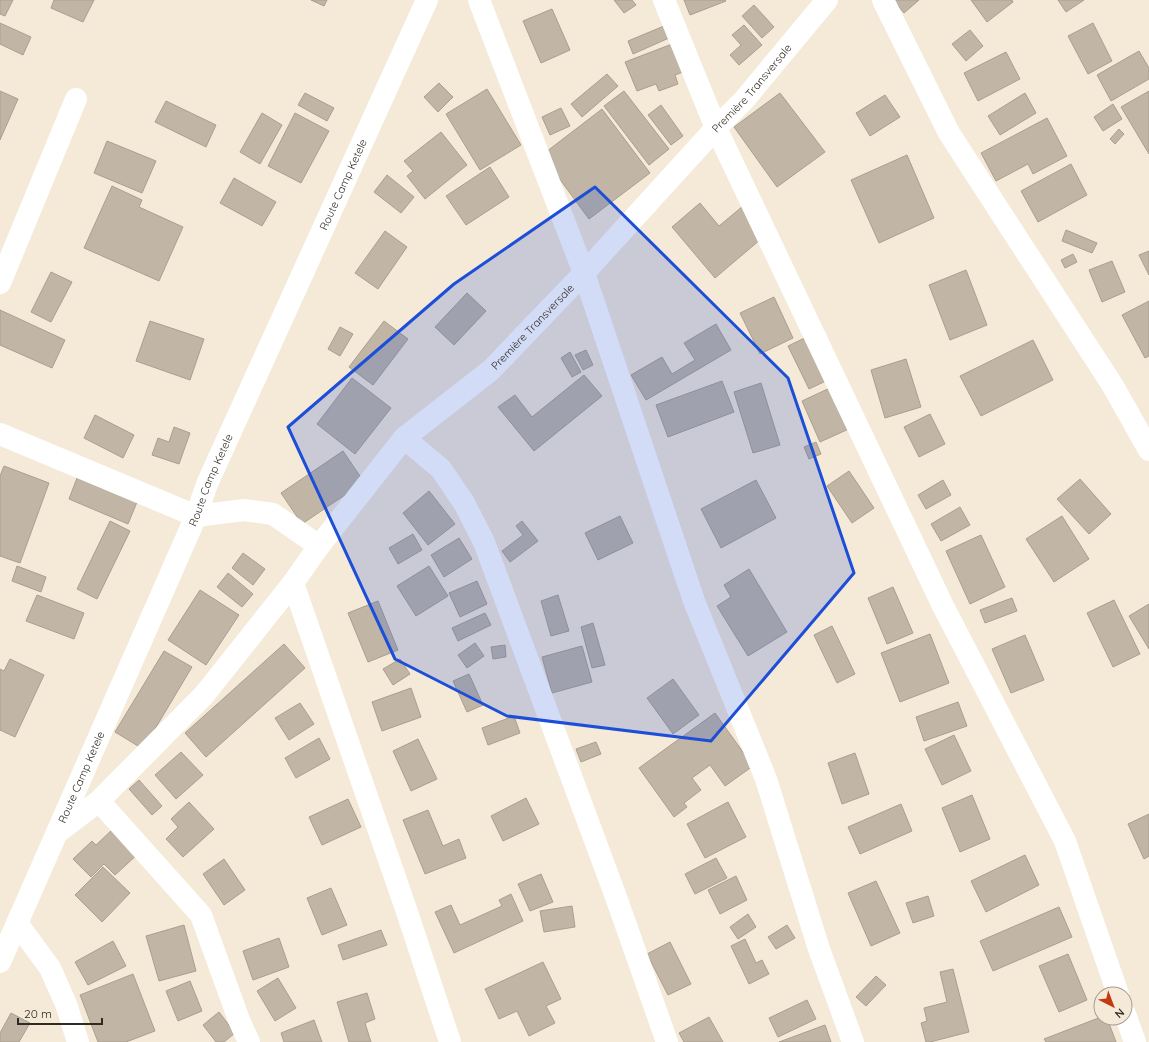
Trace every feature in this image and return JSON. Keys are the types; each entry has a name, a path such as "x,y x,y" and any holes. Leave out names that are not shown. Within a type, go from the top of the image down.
{"street":[{"name":"Route Camp Ketele","path":"0,962 196,516 207,484 427,0"},
{"path":"479,0 584,273 694,601 766,779 819,949 853,1042"},
{"path":"664,0 716,128 943,606 1065,841 1115,986"},
{"name":"Première Transversale","path":"57,832 99,801 204,696 404,438 491,370 584,273 716,128 744,100 827,0"},
{"path":"883,0 949,133 1113,386 1149,450"},
{"path":"0,283 76,99"},
{"path":"0,434 196,516 244,510 273,514 319,546"},
{"path":"404,438 441,469 464,503 484,542 616,897 667,1042"},
{"path":"293,583 406,909 450,1042"},
{"path":"99,801 201,915 239,1020 249,1042"},
{"path":"17,923 50,968 66,1004 78,1042"},
{"path":"1129,1026 1135,1042"}],"highlighted area":[{"path":"595,187 788,378 854,573 711,741 507,716 395,659 288,427 454,284"}],"building":[{"path":"0,0 13,0 5,16 0,14"},
{"path":"54,0 94,0 83,22 51,8"},
{"path":"311,0 327,0 324,6"},
{"path":"614,0 632,0 636,5 624,13"},
{"path":"684,0 725,0 726,1 690,15"},
{"path":"893,0 919,0 904,13"},
{"path":"971,0 1012,0 1013,2 987,22"},
{"path":"1058,0 1084,0 1066,12"},
{"path":"754,5 774,27 762,38 742,16"},
{"path":"552,9 570,50 541,63 523,21"},
{"path":"0,23 31,37 23,55 0,44"},
{"path":"1093,23 1112,61 1088,74 1068,36"},
{"path":"744,25 762,45 739,65 730,55 741,45 732,35"},
{"path":"664,26 669,38 633,54 628,41"},
{"path":"970,30 983,46 966,61 952,44"},
{"path":"680,41 691,69 675,75 678,84 659,91 656,84 637,91 625,62"},
{"path":"1139,51 1149,68 1149,79 1111,101 1097,75"},
{"path":"1006,52 1020,79 978,101 964,73"},
{"path":"607,74 618,86 582,117 571,104"},
{"path":"439,83 453,97 438,112 424,97"},
{"path":"487,89 521,145 480,170 446,114"},
{"path":"0,91 18,99 0,140"},
{"path":"624,91 669,149 649,165 604,106"},
{"path":"1149,91 1149,154 1121,107"},
{"path":"305,93 334,108 327,121 298,105"},
{"path":"780,93 825,152 777,187 734,127"},
{"path":"1025,93 1036,113 1000,135 988,116"},
{"path":"885,95 900,117 870,136 856,113"},
{"path":"166,101 216,125 206,147 155,122"},
{"path":"1113,104 1122,119 1103,131 1094,117"},
{"path":"661,105 683,136 671,145 648,115"},
{"path":"561,108 570,126 550,135 542,117"},
{"path":"602,109 650,173 589,219 542,155"},
{"path":"262,113 282,125 260,164 240,152"},
{"path":"295,113 329,131 301,183 268,166"},
{"path":"1047,118 1067,156 1033,174 1028,164 996,181 981,153"},
{"path":"1119,129 1124,134 1115,144 1110,139"},
{"path":"441,132 467,165 425,199 407,176 413,171 404,161"},
{"path":"107,141 156,161 142,193 94,173"},
{"path":"907,155 934,218 879,243 851,180"},
{"path":"1071,164 1087,195 1038,222 1021,191"},
{"path":"490,167 509,197 466,225 446,196"},
{"path":"387,175 414,197 401,213 374,192"},
{"path":"234,178 276,202 262,226 220,203"},
{"path":"112,186 142,200 139,207 183,227 159,281 84,248"},
{"path":"700,203 719,226 743,206 767,234 715,278 672,227"},
{"path":"1066,230 1097,243 1092,253 1062,241"},
{"path":"385,231 407,247 378,289 355,273"},
{"path":"1149,251 1149,275 1139,255"},
{"path":"1073,254 1077,262 1065,268 1061,260"},
{"path":"1112,261 1125,292 1102,302 1089,270"},
{"path":"966,270 987,325 950,340 929,285"},
{"path":"51,272 72,282 51,322 31,312"},
{"path":"467,293 486,311 454,345 435,327"},
{"path":"774,297 793,338 760,354 740,313"},
{"path":"1149,301 1149,356 1145,358 1122,315"},
{"path":"0,310 65,340 52,368 0,345"},
{"path":"150,321 204,339 190,380 136,361"},
{"path":"384,321 408,339 373,385 349,367"},
{"path":"716,324 731,350 646,400 631,375 662,357 672,374 695,360 684,343"},
{"path":"340,327 353,334 340,356 328,349"},
{"path":"809,336 830,379 809,389 788,346"},
{"path":"1033,340 1053,380 981,416 960,376"},
{"path":"586,350 593,365 583,370 575,355"},
{"path":"570,352 581,372 572,377 561,358"},
{"path":"906,359 921,407 885,418 871,370"},
{"path":"584,375 602,396 534,451 498,407 515,395 532,417"},
{"path":"352,378 391,408 355,454 317,424"},
{"path":"722,381 734,412 668,437 656,405"},
{"path":"761,383 780,445 753,453 734,392"},
{"path":"832,387 851,428 820,442 802,401"},
{"path":"930,414 945,444 919,457 904,427"},
{"path":"95,415 134,435 123,458 84,438"},
{"path":"174,427 190,433 179,464 152,455 158,438 169,442"},
{"path":"816,442 821,454 809,459 804,447"},
{"path":"343,451 364,482 302,524 281,493"},
{"path":"4,466 49,483 20,563 0,556 0,476"},
{"path":"849,471 874,508 852,523 827,486"},
{"path":"77,478 137,502 128,524 69,499"},
{"path":"1080,479 1111,514 1089,534 1057,499"},
{"path":"756,480 776,518 721,548 701,509"},
{"path":"943,480 951,495 926,509 918,495"},
{"path":"429,491 455,524 428,545 403,513"},
{"path":"960,507 970,525 941,541 931,524"},
{"path":"620,516 633,543 598,560 585,533"},
{"path":"1062,516 1089,559 1054,582 1026,539"},
{"path":"110,521 130,531 97,599 77,589"},
{"path":"522,521 538,541 510,562 502,551 523,535 516,526"},
{"path":"413,534 422,550 398,564 389,548"},
{"path":"981,535 1005,587 970,604 946,551"},
{"path":"459,538 472,559 444,577 431,555"},
{"path":"243,553 265,569 253,585 232,568"},
{"path":"17,566 46,577 41,592 12,581"},
{"path":"429,566 448,596 416,616 397,586"},
{"path":"749,569 787,632 748,656 717,606 731,597 724,585"},
{"path":"228,573 253,594 242,607 217,587"},
{"path":"477,581 487,604 460,617 449,593"},
{"path":"893,587 913,633 887,644 868,598"},
{"path":"200,590 239,615 206,665 168,640"},
{"path":"37,595 84,613 74,639 26,621"},
{"path":"558,595 569,631 551,636 541,601"},
{"path":"1012,598 1017,611 985,623 980,610"},
{"path":"1114,600 1140,654 1113,667 1087,613"},
{"path":"378,601 398,650 368,662 348,613"},
{"path":"1149,604 1149,649 1129,616"},
{"path":"485,613 491,625 458,641 452,628"},
{"path":"593,623 605,665 592,668 581,627"},
{"path":"832,626 855,674 837,683 814,635"},
{"path":"930,634 949,683 900,702 881,653"},
{"path":"1025,635 1044,680 1011,693 992,649"},
{"path":"475,643 484,656 467,668 458,655"},
{"path":"284,644 305,668 206,757 185,733"},
{"path":"505,645 506,657 493,659 491,647"},
{"path":"582,646 592,682 552,693 542,657"},
{"path":"164,651 192,667 143,749 115,732"},
{"path":"10,659 44,675 15,737 0,730 0,669 4,671"},
{"path":"400,659 410,674 393,685 383,669"},
{"path":"469,674 483,705 467,712 453,681"},
{"path":"673,679 699,715 673,734 647,698"},
{"path":"411,688 421,717 382,731 372,702"},
{"path":"958,702 967,726 924,741 916,717"},
{"path":"300,703 314,724 289,740 275,718"},
{"path":"715,713 753,766 725,786 710,765 692,778 701,790 684,803 687,807 674,817 639,768"},
{"path":"514,716 520,733 488,745 482,728"},
{"path":"954,735 971,771 942,785 925,749"},
{"path":"319,738 330,759 296,778 285,758"},
{"path":"418,739 437,779 411,791 393,751"},
{"path":"596,742 601,754 581,762 576,749"},
{"path":"181,752 203,775 176,799 155,775"},
{"path":"855,753 869,794 842,804 828,763"},
{"path":"139,780 162,806 152,815 129,789"},
{"path":"972,795 990,839 960,852 942,808"},
{"path":"526,798 539,824 503,841 491,816"},
{"path":"348,799 361,827 322,845 309,817"},
{"path":"189,802 214,829 183,857 166,839 178,827 171,819"},
{"path":"728,802 746,837 705,858 687,824"},
{"path":"901,804 912,831 860,854 848,827"},
{"path":"428,810 443,846 459,839 466,858 425,874 403,820"},
{"path":"1149,814 1149,856 1144,859 1128,824"},
{"path":"114,828 139,853 115,875 104,864 91,877 73,859 92,841 96,845"},
{"path":"1025,855 1039,885 986,912 971,881"},
{"path":"716,858 727,878 695,894 685,874"},
{"path":"224,859 245,890 224,905 203,874"},
{"path":"103,867 130,893 102,922 75,895"},
{"path":"541,874 553,902 530,911 518,884"},
{"path":"736,876 747,900 720,914 708,890"},
{"path":"876,881 900,933 871,946 848,893"},
{"path":"331,888 347,925 322,935 307,898"},
{"path":"511,894 523,921 454,953 435,912 451,905 460,925 502,906 499,900"},
{"path":"928,896 934,916 913,923 906,903"},
{"path":"572,906 575,927 544,932 540,911"},
{"path":"1059,907 1072,937 993,971 980,941"},
{"path":"748,914 756,927 738,939 730,927"},
{"path":"184,925 196,971 159,981 146,936"},
{"path":"787,925 795,938 776,949 768,937"},
{"path":"381,930 387,945 343,960 338,945"},
{"path":"279,938 289,967 253,980 243,951"},
{"path":"745,939 756,963 762,960 769,974 749,984 731,946"},
{"path":"113,941 126,966 88,985 75,962"},
{"path":"670,942 691,984 668,995 647,954"},
{"path":"1068,954 1087,1000 1059,1012 1039,966"},
{"path":"543,962 561,999 546,1006 555,1023 529,1036 517,1011 499,1019 485,989"},
{"path":"953,969 969,1032 926,1042 921,1023 927,1021 924,1008 947,1002 940,972"},
{"path":"133,974 155,1031 126,1042 98,1042 80,995"},
{"path":"876,976 886,985 866,1006 856,997"},
{"path":"278,978 296,1008 275,1021 257,991"},
{"path":"190,981 202,1011 178,1021 166,991"},
{"path":"367,993 375,1019 365,1023 371,1042 349,1042 337,1002"},
{"path":"807,1000 816,1019 778,1037 769,1018"},
{"path":"219,1012 235,1033 224,1042 216,1042 203,1025"},
{"path":"11,1013 30,1023 19,1042 0,1042 0,1033"},
{"path":"709,1017 723,1042 684,1042 679,1033"},
{"path":"314,1020 322,1042 284,1042 281,1033"},
{"path":"1093,1020 1093,1026 1110,1026 1116,1042 1046,1042 1044,1039"},
{"path":"825,1025 831,1042 779,1042"}]}
